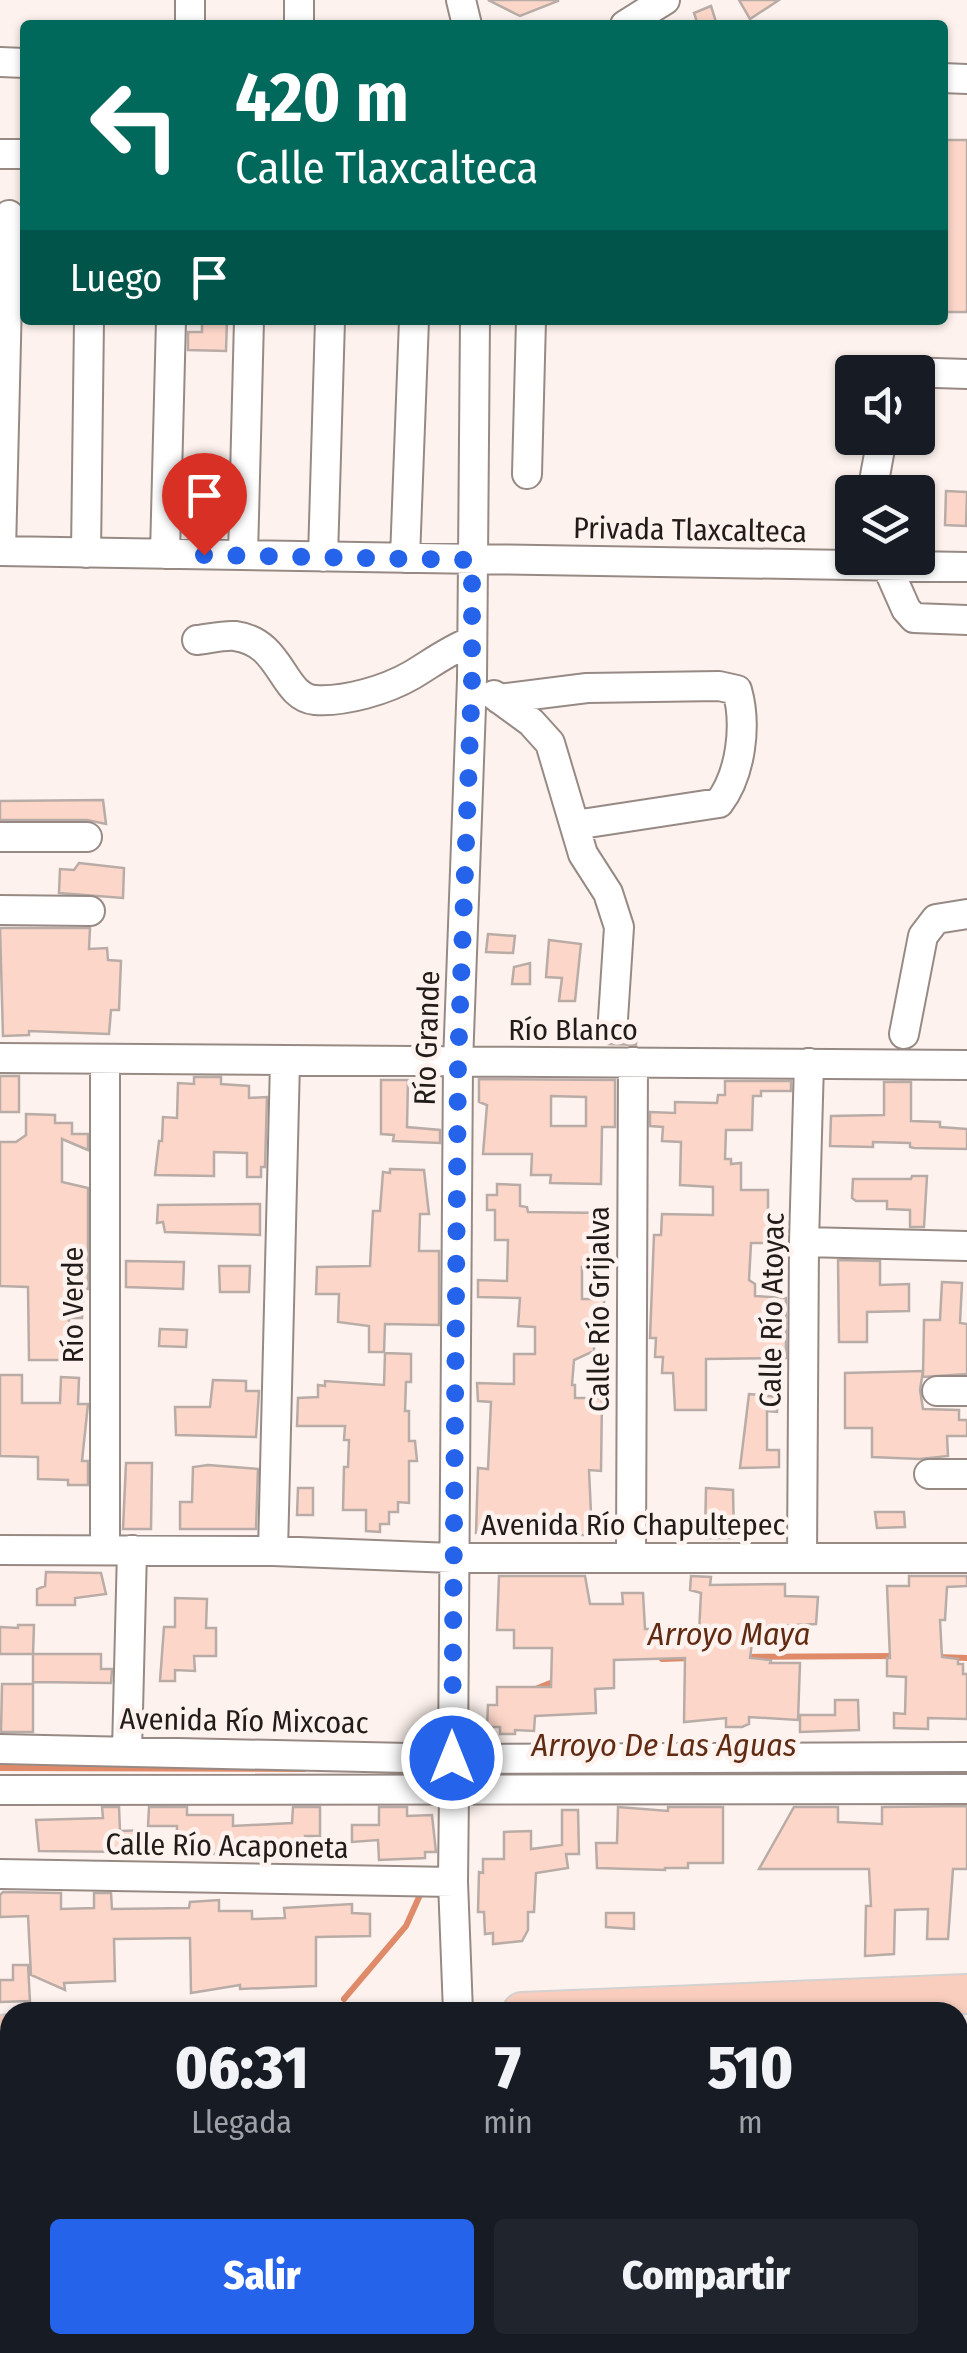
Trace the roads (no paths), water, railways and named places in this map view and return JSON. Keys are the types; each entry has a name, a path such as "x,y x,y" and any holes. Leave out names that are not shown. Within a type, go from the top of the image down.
{"main road":[{"path":"769,2002 967,1994"}],"street":[{"path":"633,20 665,0"},
{"path":"1,551 9,215"},
{"path":"86,553 89,325"},
{"path":"165,554 171,325"},
{"path":"243,556 249,325"},
{"path":"323,557 330,325"},
{"path":"405,558 414,325"},
{"name":"Río Grande","path":"452,1758 458,1063 472,679 475,325"},
{"path":"527,474 531,325"},
{"path":"935,373 967,374"},
{"name":"Privada Tlaxcalteca","path":"1,551 835,565"},
{"name":"Privada Tlaxcalteca","path":"935,566 967,566"},
{"path":"892,575 914,618 967,620"},
{"path":"196,640 236,636 270,652 296,694 314,700 352,697 410,677 447,651 472,641"},
{"path":"472,679 531,722 550,743 583,854 608,893 619,926 613,1019"},
{"path":"500,699 587,688 719,686 737,690 743,712 732,785 719,803 574,825"},
{"path":"0,837 87,837"},
{"path":"0,910 90,910"},
{"path":"904,1034 923,936 936,919 967,914"},
{"name":"Río Blanco","path":"0,1058 967,1065"},
{"name":"Río Verde","path":"105,1060 127,1751"},
{"path":"273,1551 286,1062"},
{"name":"Calle Río Grijalva","path":"631,1556 633,1062"},
{"name":"Calle Río Atoyac","path":"802,1558 804,1242 810,1062"},
{"path":"804,1242 967,1246"},
{"path":"937,1390 967,1391"},
{"path":"929,1474 967,1474"},
{"name":"Avenida Río Chapultepec","path":"0,1550 273,1551 452,1558 967,1558"},
{"name":"Avenida Río Mixcoac","path":"0,1749 452,1758 967,1757"},
{"path":"0,1790 967,1789"},
{"path":"454,1791 452,1882 458,2002"},
{"name":"Calle Río Acaponeta","path":"0,1874 452,1882"}],"waterway":[{"name":"Arroyo Maya","path":"742,1657 895,1656"},
{"name":"Arroyo Maya","path":"937,1657 967,1658"},
{"name":"Arroyo Maya","path":"662,1659 690,1658"},
{"name":"Arroyo Maya","path":"533,1690 558,1680"},
{"name":"Arroyo De Las Aguas","path":"0,1768 304,1769"},
{"name":"Arroyo De Las Aguas","path":"576,1772 967,1771"},
{"name":"Arroyo Maya","path":"344,1999 406,1926 420,1895"}]}
